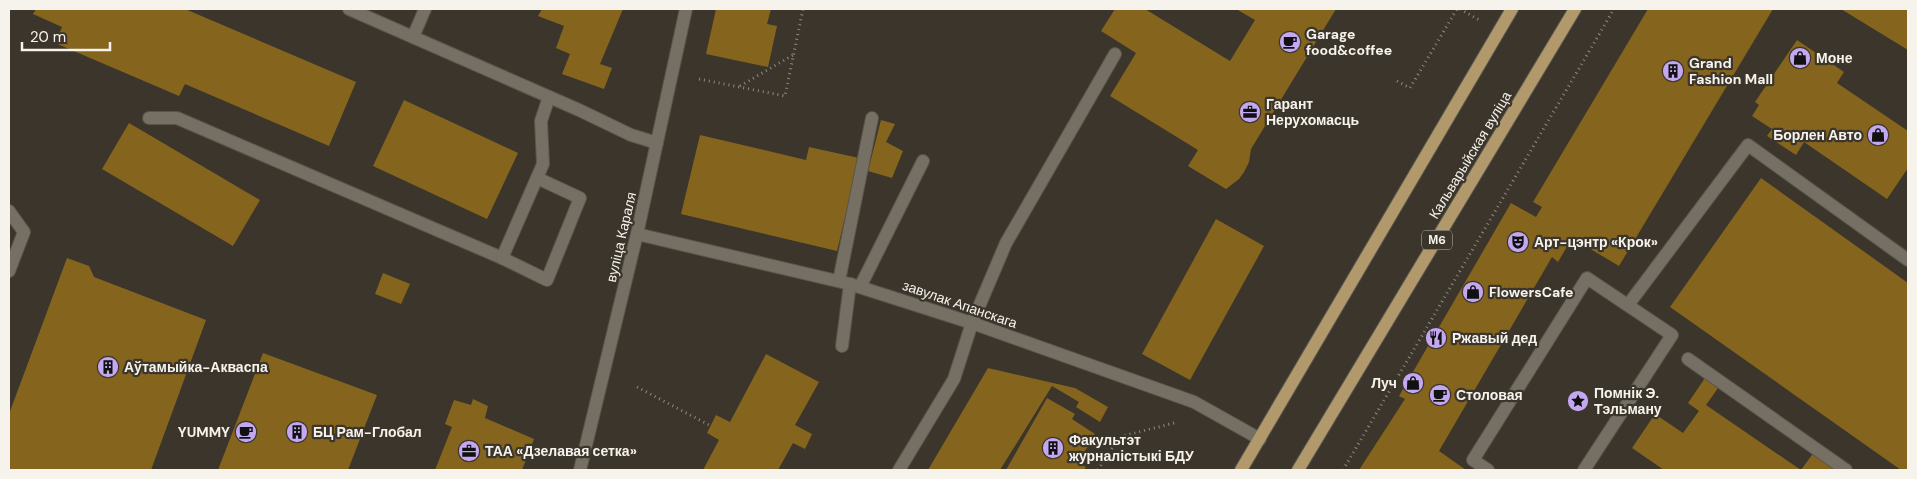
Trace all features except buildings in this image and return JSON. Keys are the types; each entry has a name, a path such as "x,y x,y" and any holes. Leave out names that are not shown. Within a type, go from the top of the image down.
{"main road":[{"path":"1241,470 1512,9"},
{"name":"Кальварыйская вуліца","path":"1298,470 1575,9"}],"street":[{"path":"349,9 631,135 657,143"},
{"path":"413,37 425,9"},
{"name":"вуліца Караля","path":"580,470 637,234 686,9"},
{"path":"900,470 954,379 972,323 1006,243 1115,54"},
{"path":"502,258 543,164 541,121 549,97"},
{"path":"149,118 177,118 502,258 547,280 580,198 537,178"},
{"path":"842,346 872,118"},
{"path":"1628,305 1748,145 1908,260"},
{"path":"850,284 923,161"},
{"path":"9,211 24,232 9,270"},
{"name":"завулак Апанскага","path":"637,234 850,284 972,323 1194,402 1260,439"},
{"path":"1488,470 1473,460 1586,278 1672,335 1584,470"},
{"path":"1688,359 1846,470"}],"path":[{"path":"699,79 784,96 803,9"},
{"path":"1397,80 1410,88 1457,9"},
{"path":"1343,470 1614,9"},
{"path":"739,87 794,55"},
{"path":"638,388 711,426"},
{"path":"1098,470 1119,437 1178,422"}],"place":[{"name":"Garage food&coffee","path":"1290,42"},
{"name":"Моне","path":"1800,58"},
{"name":"Grand Fashion Mall","path":"1673,71"},
{"name":"Гарант Нерухомасць","path":"1250,112"},
{"name":"Борлен Авто","path":"1878,135"},
{"name":"Арт-цэнтр «Крок»","path":"1518,242"},
{"name":"FlowersCafe","path":"1473,292"},
{"name":"Ржавый дед","path":"1436,338"},
{"name":"Аўтамыйка-Акваспа","path":"108,367"},
{"name":"Луч","path":"1413,383"},
{"name":"Столовая","path":"1440,395"},
{"name":"Помнік Э. Тэльману","path":"1578,401"},
{"name":"YUMMY","path":"246,432"},
{"name":"БЦ Рам-Глобал","path":"297,432"},
{"name":"Факультэт журналістыкі БДУ","path":"1053,448"},
{"name":"ТАА «Дзелавая сетка»","path":"469,451"}]}
